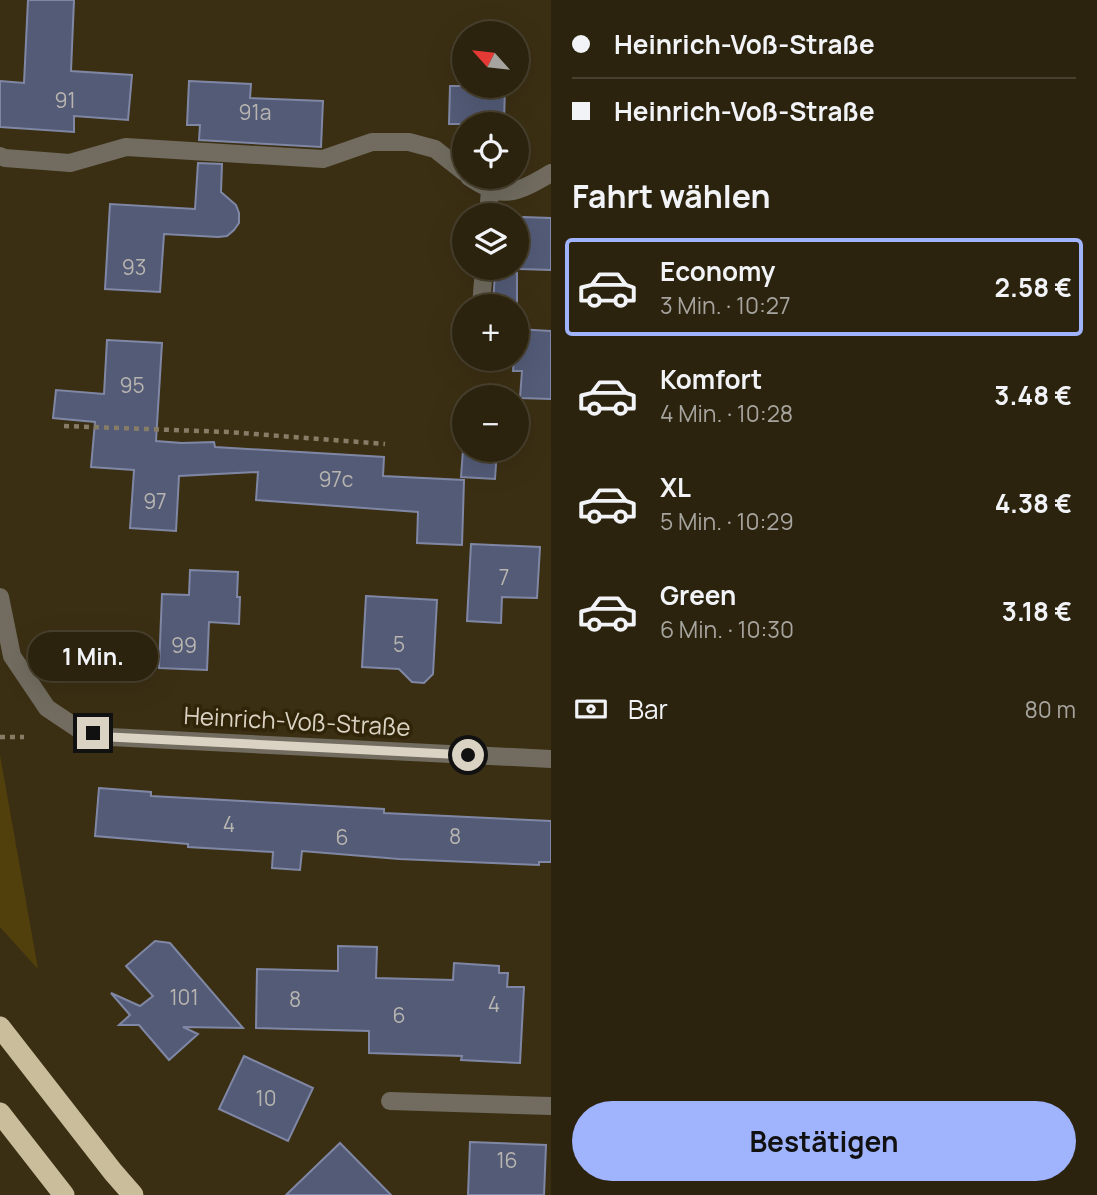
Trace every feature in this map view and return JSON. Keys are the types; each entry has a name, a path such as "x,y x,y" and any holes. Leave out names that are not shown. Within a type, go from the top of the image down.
{"highway":[{"path":"0,1027 133,1195"},
{"path":"0,1113 64,1195"}],"street":[{"path":"0,156 70,163 126,147 323,159 372,142 409,142 435,149 452,162"},
{"path":"489,203 490,190 507,193 530,186 551,173"},
{"name":"Heinrich-Voß-Straße","path":"0,597 12,656 47,708 77,728 110,737 551,759"},
{"path":"390,1101 551,1106"}],"path":[{"path":"64,426 228,432 385,443"},
{"path":"0,737 24,737"}],"shaded area":[{"path":"0,755 38,969 0,927"}],"building":[{"path":"28,0 74,0 71,71 132,75 128,120 74,116 74,132 0,127 0,81 24,83"},
{"path":"189,81 251,84 250,98 323,101 321,147 199,140 200,125 187,125"},
{"path":"450,86 452,98 505,98 504,112 452,112 452,124 449,124"},
{"path":"198,163 222,164 221,192 236,205 239,213 239,223 234,230 227,236 218,237 164,234 160,292 105,289 110,204 195,209"},
{"path":"529,217 551,218 551,270 529,269"},
{"path":"495,280 517,280 517,294 494,294"},
{"path":"529,330 551,331 551,399 529,398 529,385 521,385 522,371 529,371"},
{"path":"107,340 162,343 156,441 214,442 215,447 384,457 383,476 464,480 462,545 417,543 418,512 256,500 258,472 179,476 176,531 130,528 134,470 91,467 95,422 53,418 56,390 104,394"},
{"path":"462,462 496,462 495,479 461,477"},
{"path":"471,544 540,547 537,598 502,597 501,623 467,621"},
{"path":"190,570 238,572 239,624 209,622 207,670 159,668 162,594 189,595"},
{"path":"366,596 437,600 433,674 424,683 412,682 399,669 362,667"},
{"path":"99,788 151,792 151,796 384,809 384,813 551,821 551,862 539,862 539,865 399,859 302,851 300,870 272,868 273,852 188,847 188,844 95,836"},
{"path":"155,941 170,943 243,1028 183,1027 198,1034 169,1060 139,1025 119,1025 130,1015 111,993 140,1006 153,996 126,966"},
{"path":"338,946 377,947 376,978 453,980 454,963 499,966 499,973 508,973 507,987 524,987 520,1063 461,1060 462,1056 369,1053 369,1031 256,1028 257,969 338,971"},
{"path":"244,1056 313,1088 288,1141 219,1109"},
{"path":"470,1142 546,1145 544,1195 468,1195"},
{"path":"340,1143 391,1195 286,1195"}],"route":[{"path":"93,733 110,737 468,755"}]}
